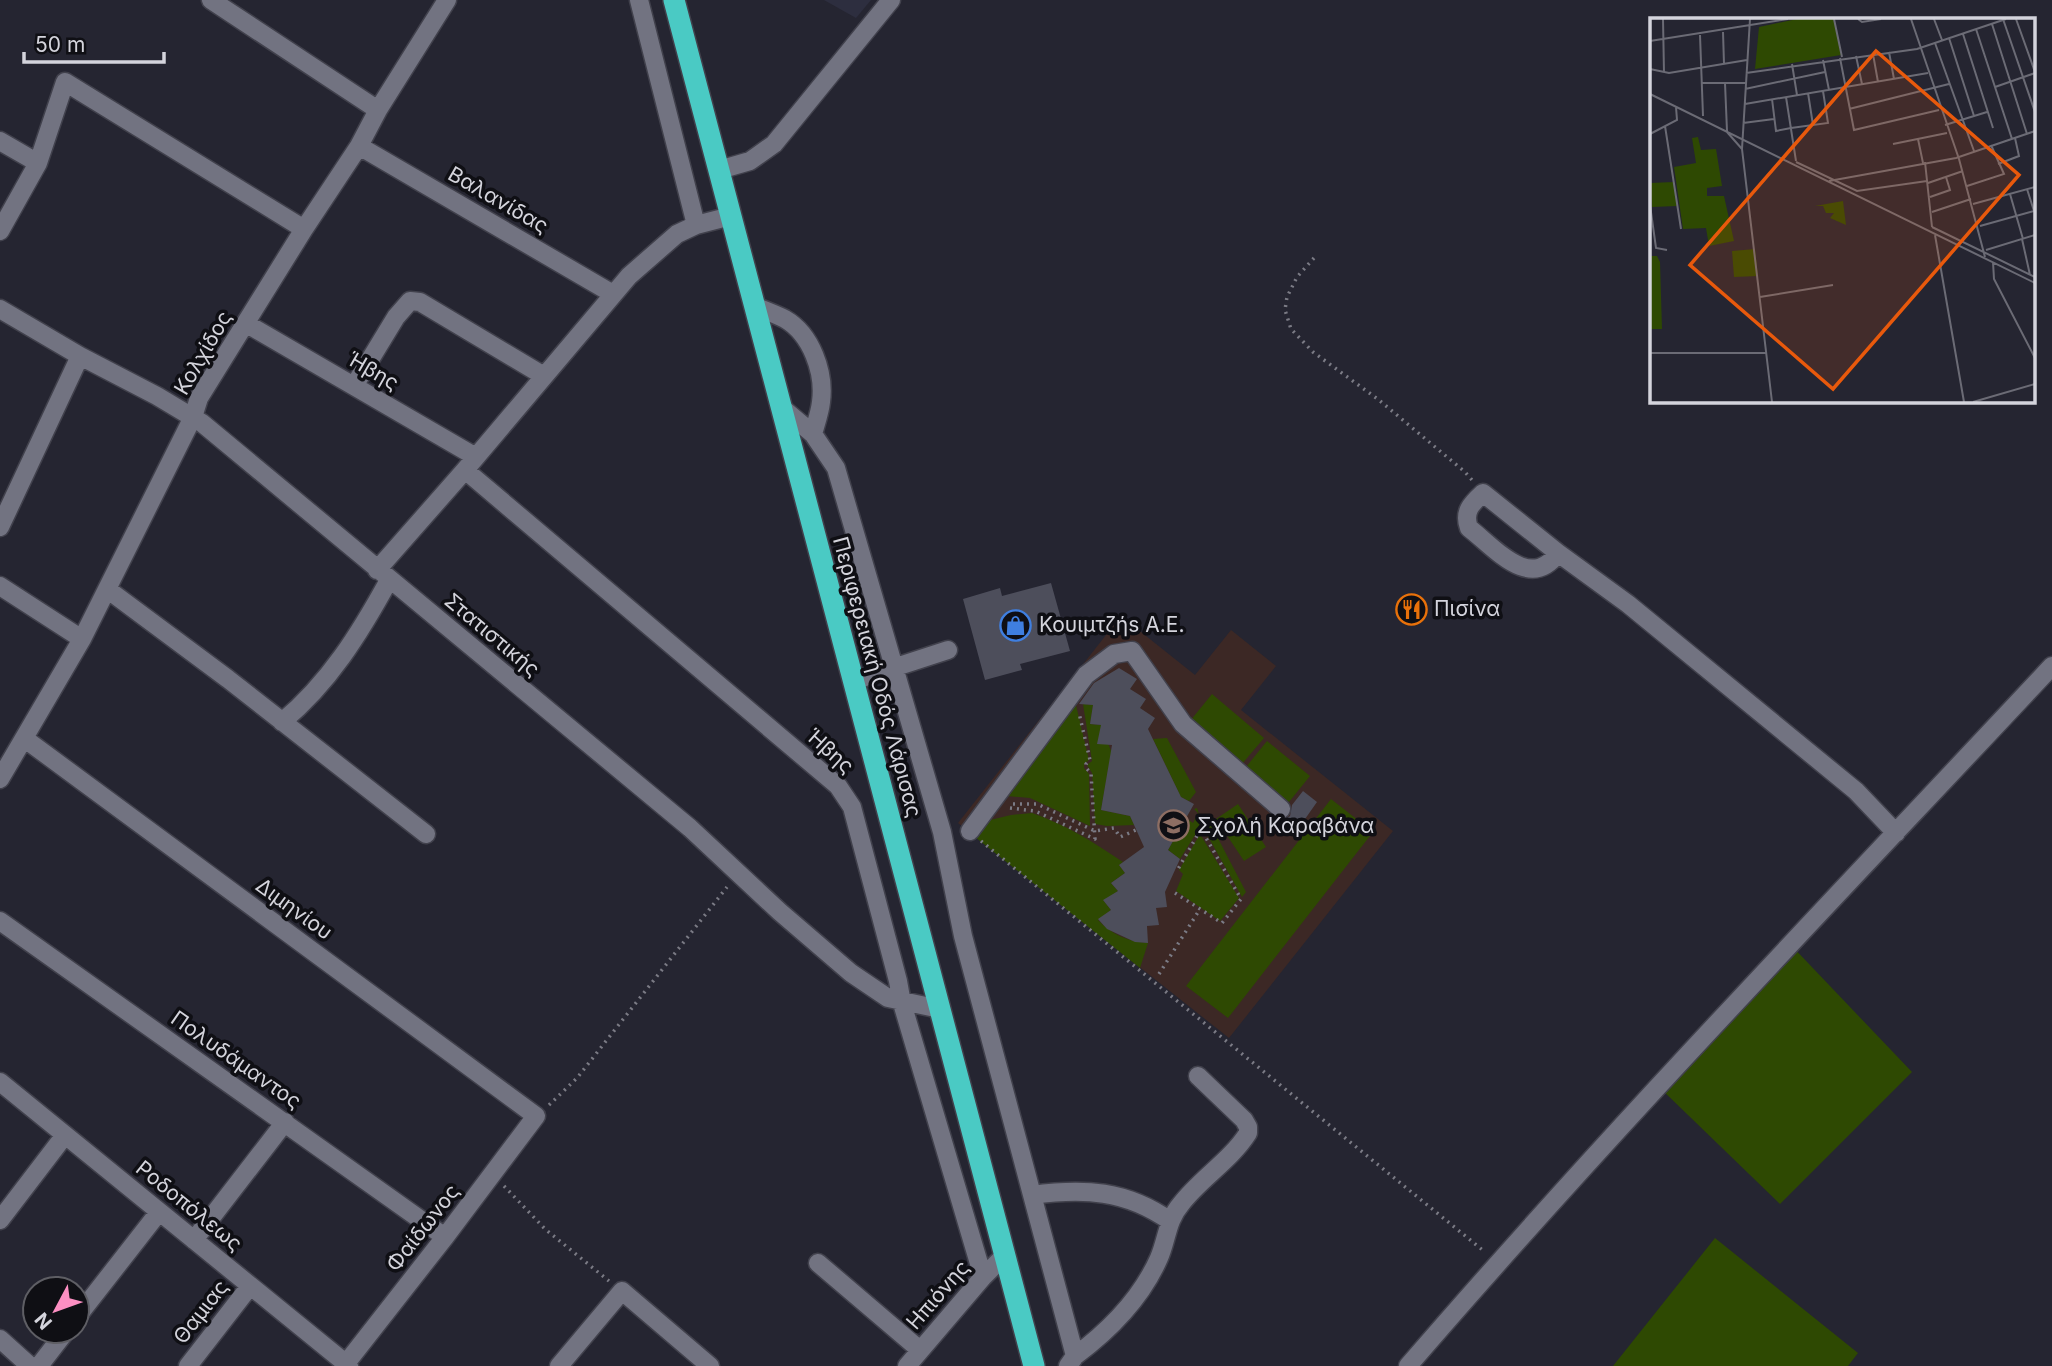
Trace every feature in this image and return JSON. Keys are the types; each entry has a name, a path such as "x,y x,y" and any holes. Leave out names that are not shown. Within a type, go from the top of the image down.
{"highway":[{"name":"Περιφερειακή Οδός Λάρισας","path":"674,0 1034,1366"}],"street":[{"path":"211,0 378,110"},
{"name":"Κολχίδος","path":"0,779 82,639 193,417 198,398 359,146 378,110 447,0"},
{"path":"639,0 696,225"},
{"path":"719,170 750,161 774,144 891,0"},
{"path":"0,231 38,163 65,82 304,229"},
{"path":"0,141 38,163"},
{"name":"Βαλανίδας","path":"359,146 614,294"},
{"path":"282,722 307,701 334,670 370,615 383,575 471,464 614,294 661,246 677,234 696,225 731,216"},
{"path":"354,386 396,317 410,301 420,302 544,376"},
{"path":"754,306 786,320 802,334 813,350 822,387 813,434"},
{"name":"Στατιστικής","path":"0,309 193,417 690,828 780,912 851,973 872,989 902,1003 940,1009"},
{"name":"Ήβης","path":"247,324 354,386 471,464 838,786 852,807 902,1003 984,1277"},
{"path":"0,527 80,356"},
{"path":"781,407 813,434 836,468 942,832 963,936 1032,1195 1072,1361 1116,1321 1136,1298 1152,1275 1170,1220 1180,1205 1248,1133 1244,1120 1198,1076"},
{"path":"1558,553 1548,564 1530,570 1518,567 1469,528 1465,519 1468,509 1483,493 1628,604 1849,785 1896,833"},
{"path":"0,586 82,639"},
{"path":"107,589 162,628 426,834"},
{"path":"853,681 948,650"},
{"path":"970,831 1086,675 1114,654 1132,651 1183,724 1281,809"},
{"path":"1408,1366 1497,1262 1657,1087 2052,666"},
{"name":"Διμηνίου","path":"25,739 536,1116"},
{"name":"Πολυδάμαντος","path":"0,921 445,1237"},
{"name":"Ροδοπόλεως","path":"0,1082 346,1365"},
{"name":"Φαίδωνος","path":"346,1365 536,1116"},
{"path":"194,1240 285,1122"},
{"path":"0,1220 65,1135"},
{"path":"1032,1195 1065,1191 1102,1193 1140,1203 1170,1220"},
{"path":"91,1299 159,1212"},
{"name":"Ηπιόνης","path":"907,1366 1005,1255"},
{"path":"818,1263 920,1350"},
{"name":"Θαμιας","path":"188,1366 250,1286"},
{"path":"559,1366 622,1291 704,1364"},
{"path":"0,1339 30,1366"},
{"path":"39,1366 55,1345"}],"path":[{"path":"1314,258 1292,286 1285,306 1288,323 1296,337 1359,384 1455,463 1483,493"},
{"path":"1074,691 1090,760 1086,768 1091,773 1095,831 1095,839 1035,811 1001,806 1022,802 1037,804 1095,831 1114,828 1120,837 1136,830"},
{"path":"1175,893 1222,923 1241,898 1200,828 1178,869"},
{"path":"970,831 1497,1262"},
{"path":"536,1116 577,1079 739,873"},
{"path":"1159,974 1200,909"},
{"path":"495,1171 512,1196 545,1229 622,1291"}],"shaded area":[{"path":"824,0 871,0 856,18"},
{"name":"Σχολή Καραβάνα","path":"1121,616 1195,675 1231,630 1276,666 1241,710 1393,831 1229,1038 958,823"}],"green space":[{"path":"1212,694 1264,738 1242,764 1190,721"},
{"path":"1083,704 1093,705 1090,724 1101,725 1113,756 1101,810 1130,816 1134,825 1095,824 1092,773 1087,765 1092,761"},
{"path":"1076,705 1089,760 1084,764 1084,768 1089,774 1090,826 1030,798 1006,796"},
{"path":"1167,738 1196,792 1189,801 1177,795 1179,793 1153,739"},
{"path":"1267,741 1310,776 1289,802 1246,767"},
{"path":"1331,799 1373,832 1228,1018 1186,986"},
{"path":"1238,804 1266,847 1244,861 1216,819"},
{"path":"1197,808 1202,824 1180,859 1168,850 1186,818 1193,823 1198,813 1194,809"},
{"path":"1032,813 1079,834 1123,862 1119,865 1125,873 1111,883 1118,891 1104,901 1111,910 1098,920 1121,936 1148,943 1140,968 975,837 986,821"},
{"path":"1209,821 1246,892 1242,897 1205,831"},
{"path":"1200,834 1239,898 1220,921 1176,891 1183,874 1179,870"},
{"path":"1789,943 1912,1072 1780,1204 1658,1086"},
{"path":"1715,1238 1858,1353 1848,1366 1613,1366"}],"building":[{"name":"Κουιμτζήs Α.Ε.","path":"1051,583 1070,651 1020,664 1022,670 985,680 963,599 1000,588 1002,596"},
{"path":"1119,668 1137,679 1130,689 1146,699 1140,708 1155,718 1148,729 1181,797 1194,804 1168,850 1180,859 1165,892 1167,907 1156,908 1159,925 1147,926 1148,943 1135,942 1107,929 1098,919 1111,910 1103,900 1118,891 1111,883 1125,873 1119,865 1144,847 1130,816 1101,810 1112,745 1097,744 1101,725 1090,724 1093,705 1079,704 1094,683"},
{"path":"1303,791 1317,802 1298,829 1285,819 1290,816 1292,805"}],"place":[{"name":"Πισίνα","path":"1411,609"},
{"name":"Κουιμτζήs Α.Ε.","path":"1016,625"},
{"name":"Σχολή Καραβάνα","path":"1174,826"}]}
